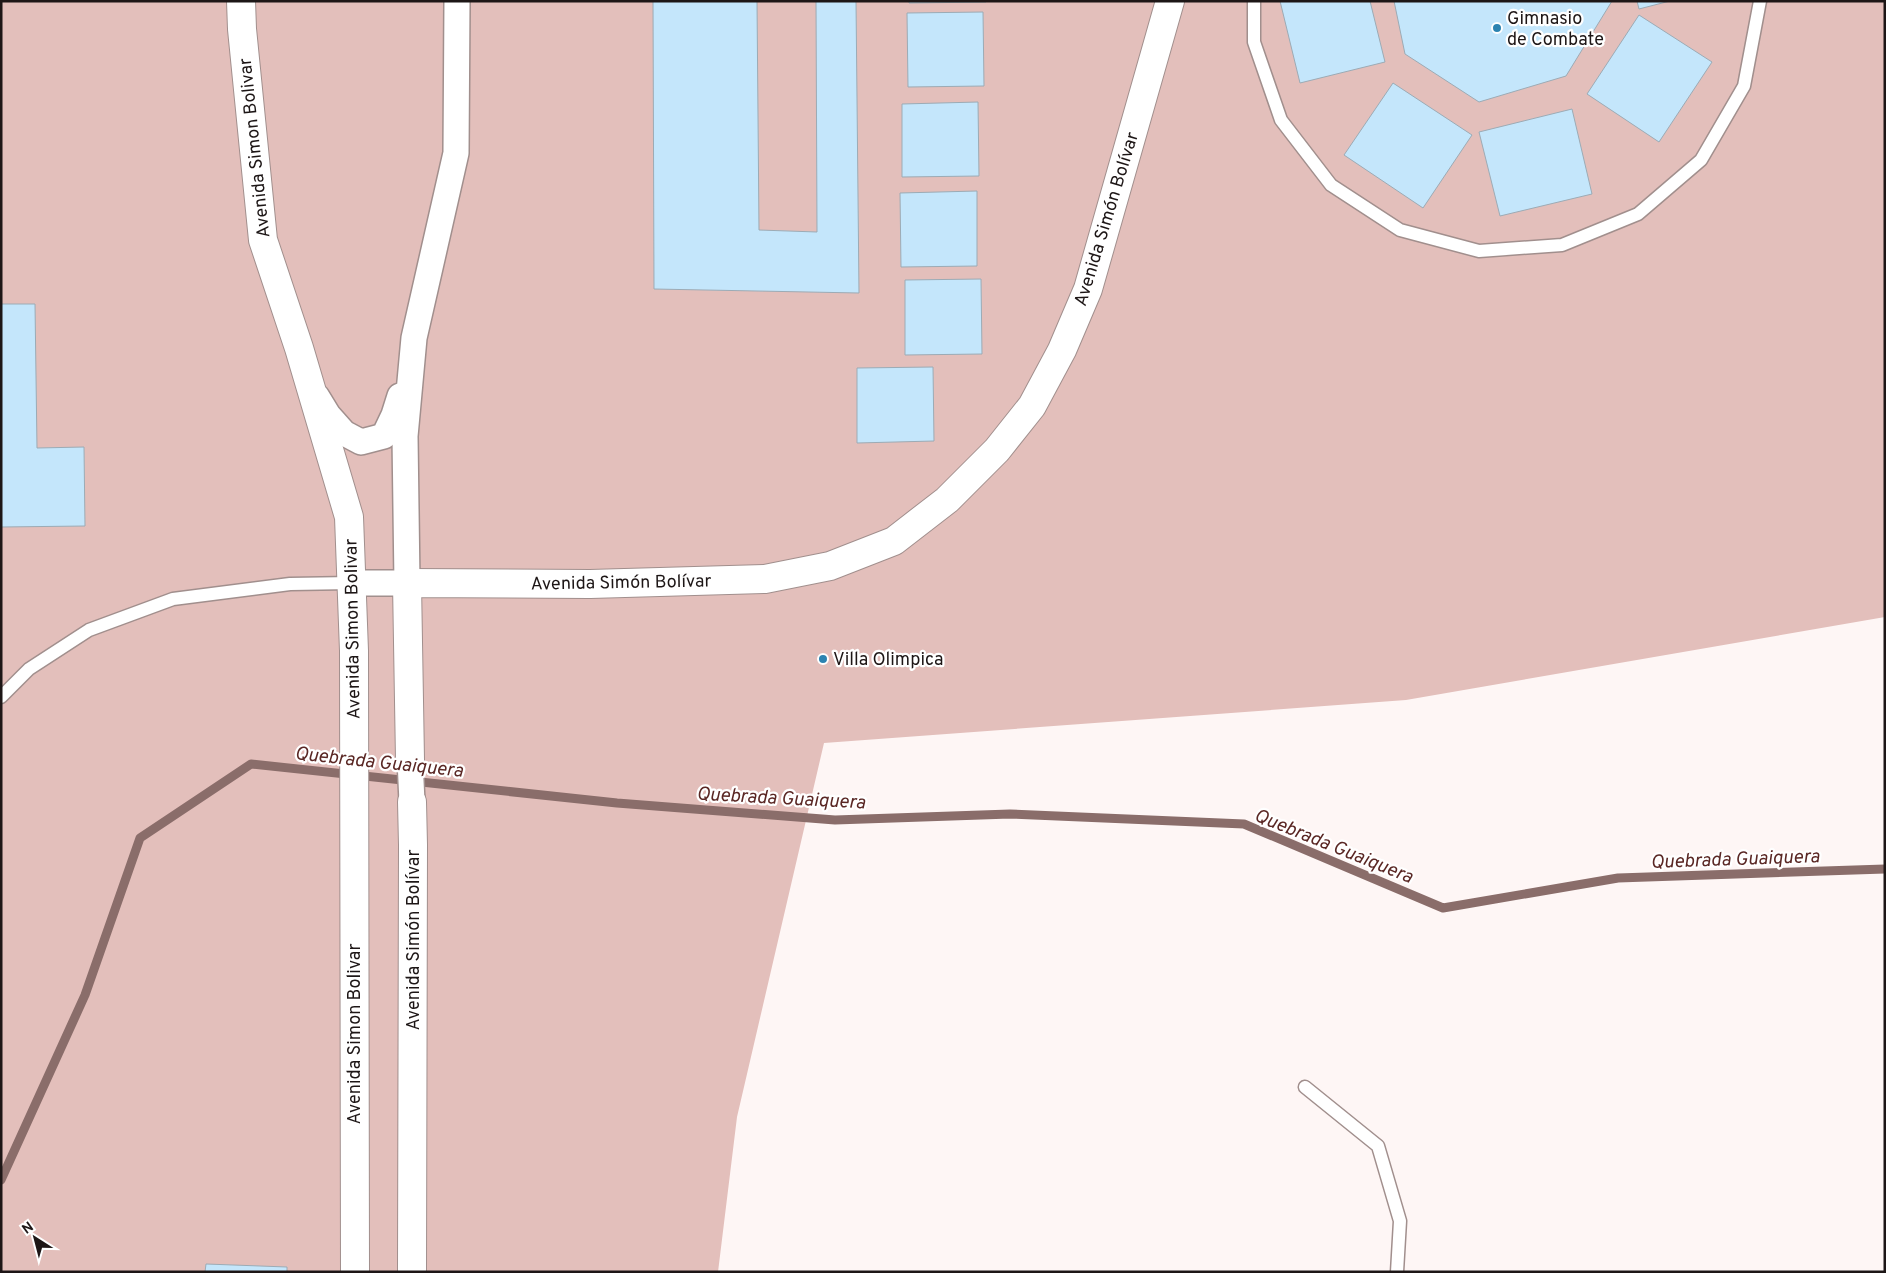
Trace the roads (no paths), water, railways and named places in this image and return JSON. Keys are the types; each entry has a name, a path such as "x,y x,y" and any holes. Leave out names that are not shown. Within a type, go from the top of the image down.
{"main road":[{"name":"Avenida Simon Bolivar","path":"241,1 242,39 263,240 310,386 349,518 352,583 355,1272"},
{"name":"Avenida Simón Bolívar","path":"410,760 407,583 590,584 765,579 830,566 894,541 947,500 997,450 1032,406 1062,350 1088,289 1170,1"},
{"name":"Avenida Simón Bolívar","path":"412,802 412,1272"}],"street":[{"path":"310,386 328,415 344,433 361,442 384,436 401,394 456,153 457,1"},
{"path":"352,583 407,583 405,436 414,338"},
{"name":"Avenida Simón Bolívar","path":"410,760 412,802"}],"lane":[{"path":"1254,1 1254,42 1281,120 1331,185 1400,230 1479,251 1562,246 1638,214 1701,160 1744,86 1760,1"},
{"path":"1,697 29,669 89,630 173,599 290,584 352,583"},
{"path":"1305,1087 1378,1146 1400,1220 1397,1272"}],"waterway":[{"name":"Quebrada Guaiquera","path":"1,1180 85,995 140,838 251,764 617,803 835,820 1010,814 1244,824 1443,908 1618,878 1885,869"}],"place":[{"name":"Gimnasio de Combate","path":"1497,28"},
{"name":"Villa Olimpica","path":"823,659"}]}
